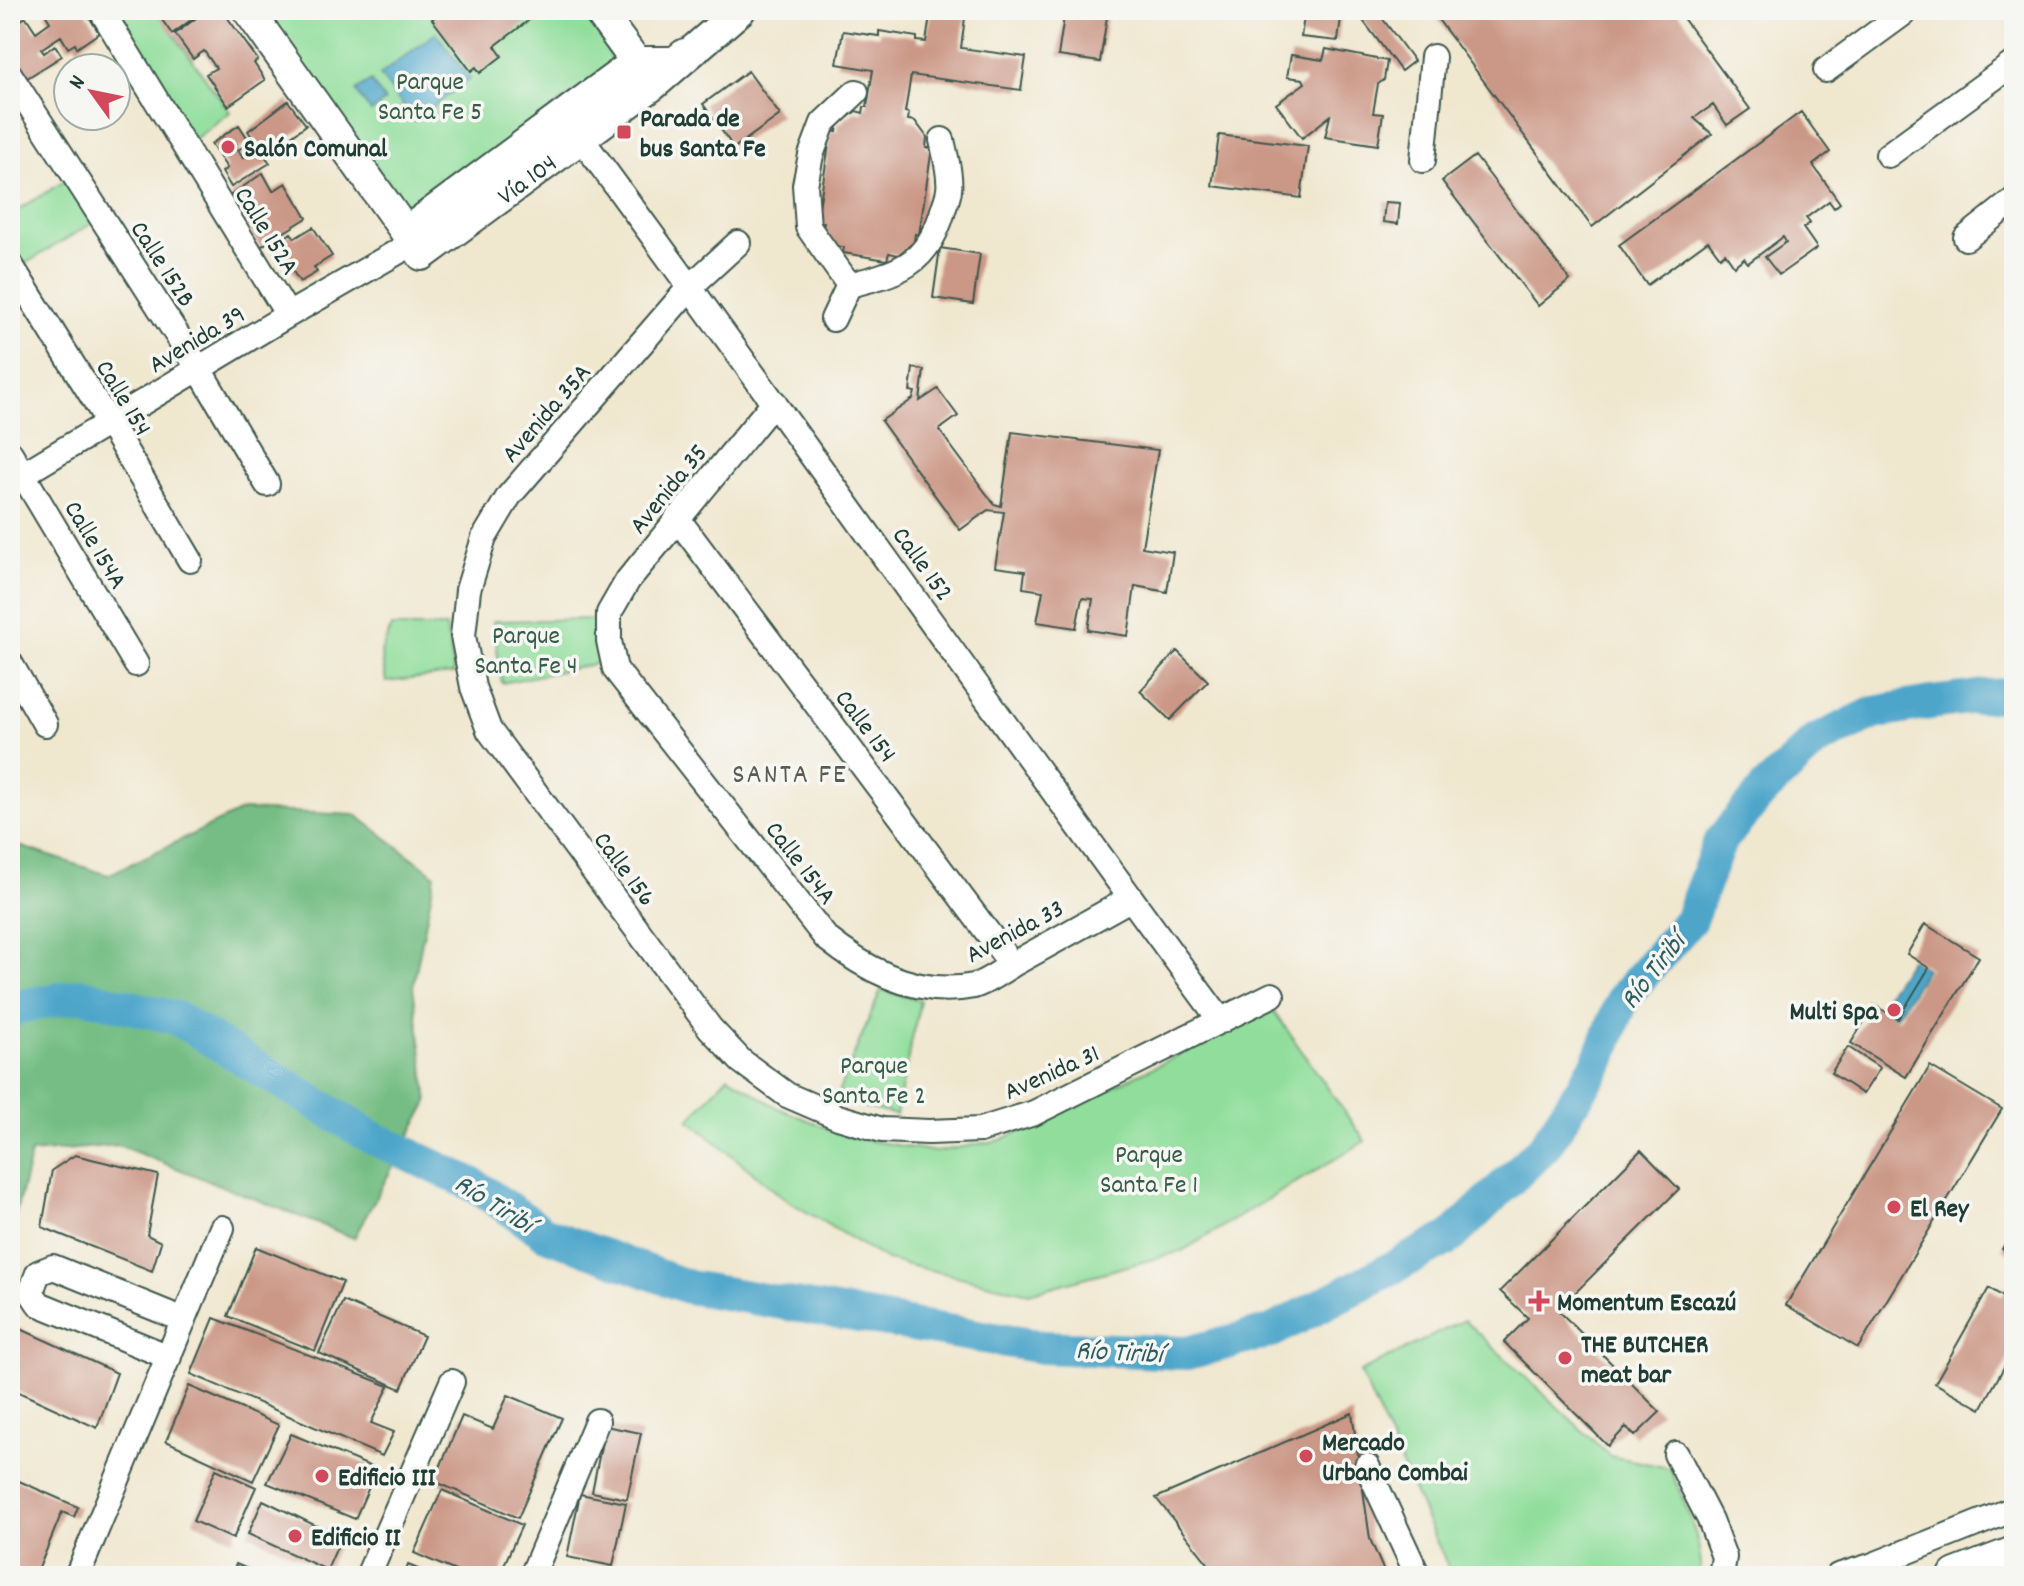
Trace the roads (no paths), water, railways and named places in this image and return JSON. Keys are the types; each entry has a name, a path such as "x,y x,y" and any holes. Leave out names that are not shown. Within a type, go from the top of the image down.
{"highway":[{"path":"1956,1576 2014,1554"}],"main road":[{"path":"248,10 409,238"},
{"path":"598,10 646,76"},
{"name":"Vía 104","path":"738,10 646,76 409,238 422,255 581,138 646,76 675,62 738,10"}],"street":[{"name":"Calle 152A","path":"101,10 288,315"},
{"path":"1826,70 1908,10"},
{"path":"1423,160 1433,57"},
{"path":"1888,155 2014,63"},
{"name":"Calle 152B","path":"10,75 199,369 267,484"},
{"path":"849,285 808,227 805,185 811,155 823,123 856,92"},
{"name":"Calle 152","path":"581,138 1221,1021"},
{"path":"849,285 890,275 913,261 932,240 950,189 942,140"},
{"path":"1966,238 2014,200"},
{"name":"Avenida 39","path":"17,478 288,315 409,238"},
{"name":"Avenida 35A","path":"468,590 484,538 509,496 690,287 738,243"},
{"name":"Calle 154","path":"10,264 190,560"},
{"path":"833,319 849,285"},
{"name":"Avenida 35","path":"609,613 628,580 774,402"},
{"name":"Calle 154A","path":"10,453 17,478 136,664"},
{"name":"Calle 154","path":"677,518 1012,965"},
{"name":"Calle 156","path":"468,590 463,636 473,687 489,730 710,1028 741,1061 787,1095 838,1117"},
{"name":"Calle 154A","path":"609,613 609,641 615,669 826,938 852,959 918,986"},
{"path":"10,663 45,724"},
{"name":"Avenida 33","path":"918,986 947,988 976,985 1130,899"},
{"name":"Avenida 31","path":"838,1117 882,1130 980,1130 1034,1113 1272,995"},
{"path":"77,1576 222,1228"},
{"path":"169,1357 39,1304 31,1292 38,1273 53,1267 184,1320"},
{"path":"368,1576 452,1382"},
{"path":"532,1576 597,1421"},
{"path":"1676,1454 1715,1532 1724,1557 1721,1576"},
{"path":"1367,1466 1418,1576"},
{"path":"1838,1576 2014,1509"}],"water":[{"path":"436,33 470,79 414,121 380,75"},
{"path":"371,81 385,101 371,112 356,91"},
{"path":"1910,959 1926,969 1896,1016 1879,1006"}],"waterway":[{"name":"Río Tiribí","path":"10,1012 17,1007 82,995 176,1018 371,1137 474,1185 546,1234 688,1287 1042,1347 1187,1353 1272,1331 1451,1237 1544,1147 1598,1063 1623,998 1690,920 1720,841 1765,789 1816,741 1874,713 1930,703 2014,695"}],"place":[{"name":"Parada de bus Santa Fe","path":"624,132"},
{"name":"Salón Comunal","path":"228,147"},
{"name":"Multi Spa","path":"1894,1010"},
{"name":"El Rey","path":"1894,1207"},
{"name":"Momentum Escazú","path":"1539,1301"},
{"name":"THE BUTCHER meat bar","path":"1565,1358"},
{"name":"Mercado Urbano Combai","path":"1306,1456"},
{"name":"Edificio III","path":"322,1476"},
{"name":"Edificio II","path":"295,1536"}],"district":[{"name":"SANTA FE","path":"790,772"}],"park label":[{"name":"Parque Santa Fe 5","path":"430,95"},
{"name":"Parque Santa Fe 4","path":"526,649"},
{"name":"Parque Santa Fe 2","path":"874,1079"},
{"name":"Parque Santa Fe 1","path":"1149,1168"}]}
